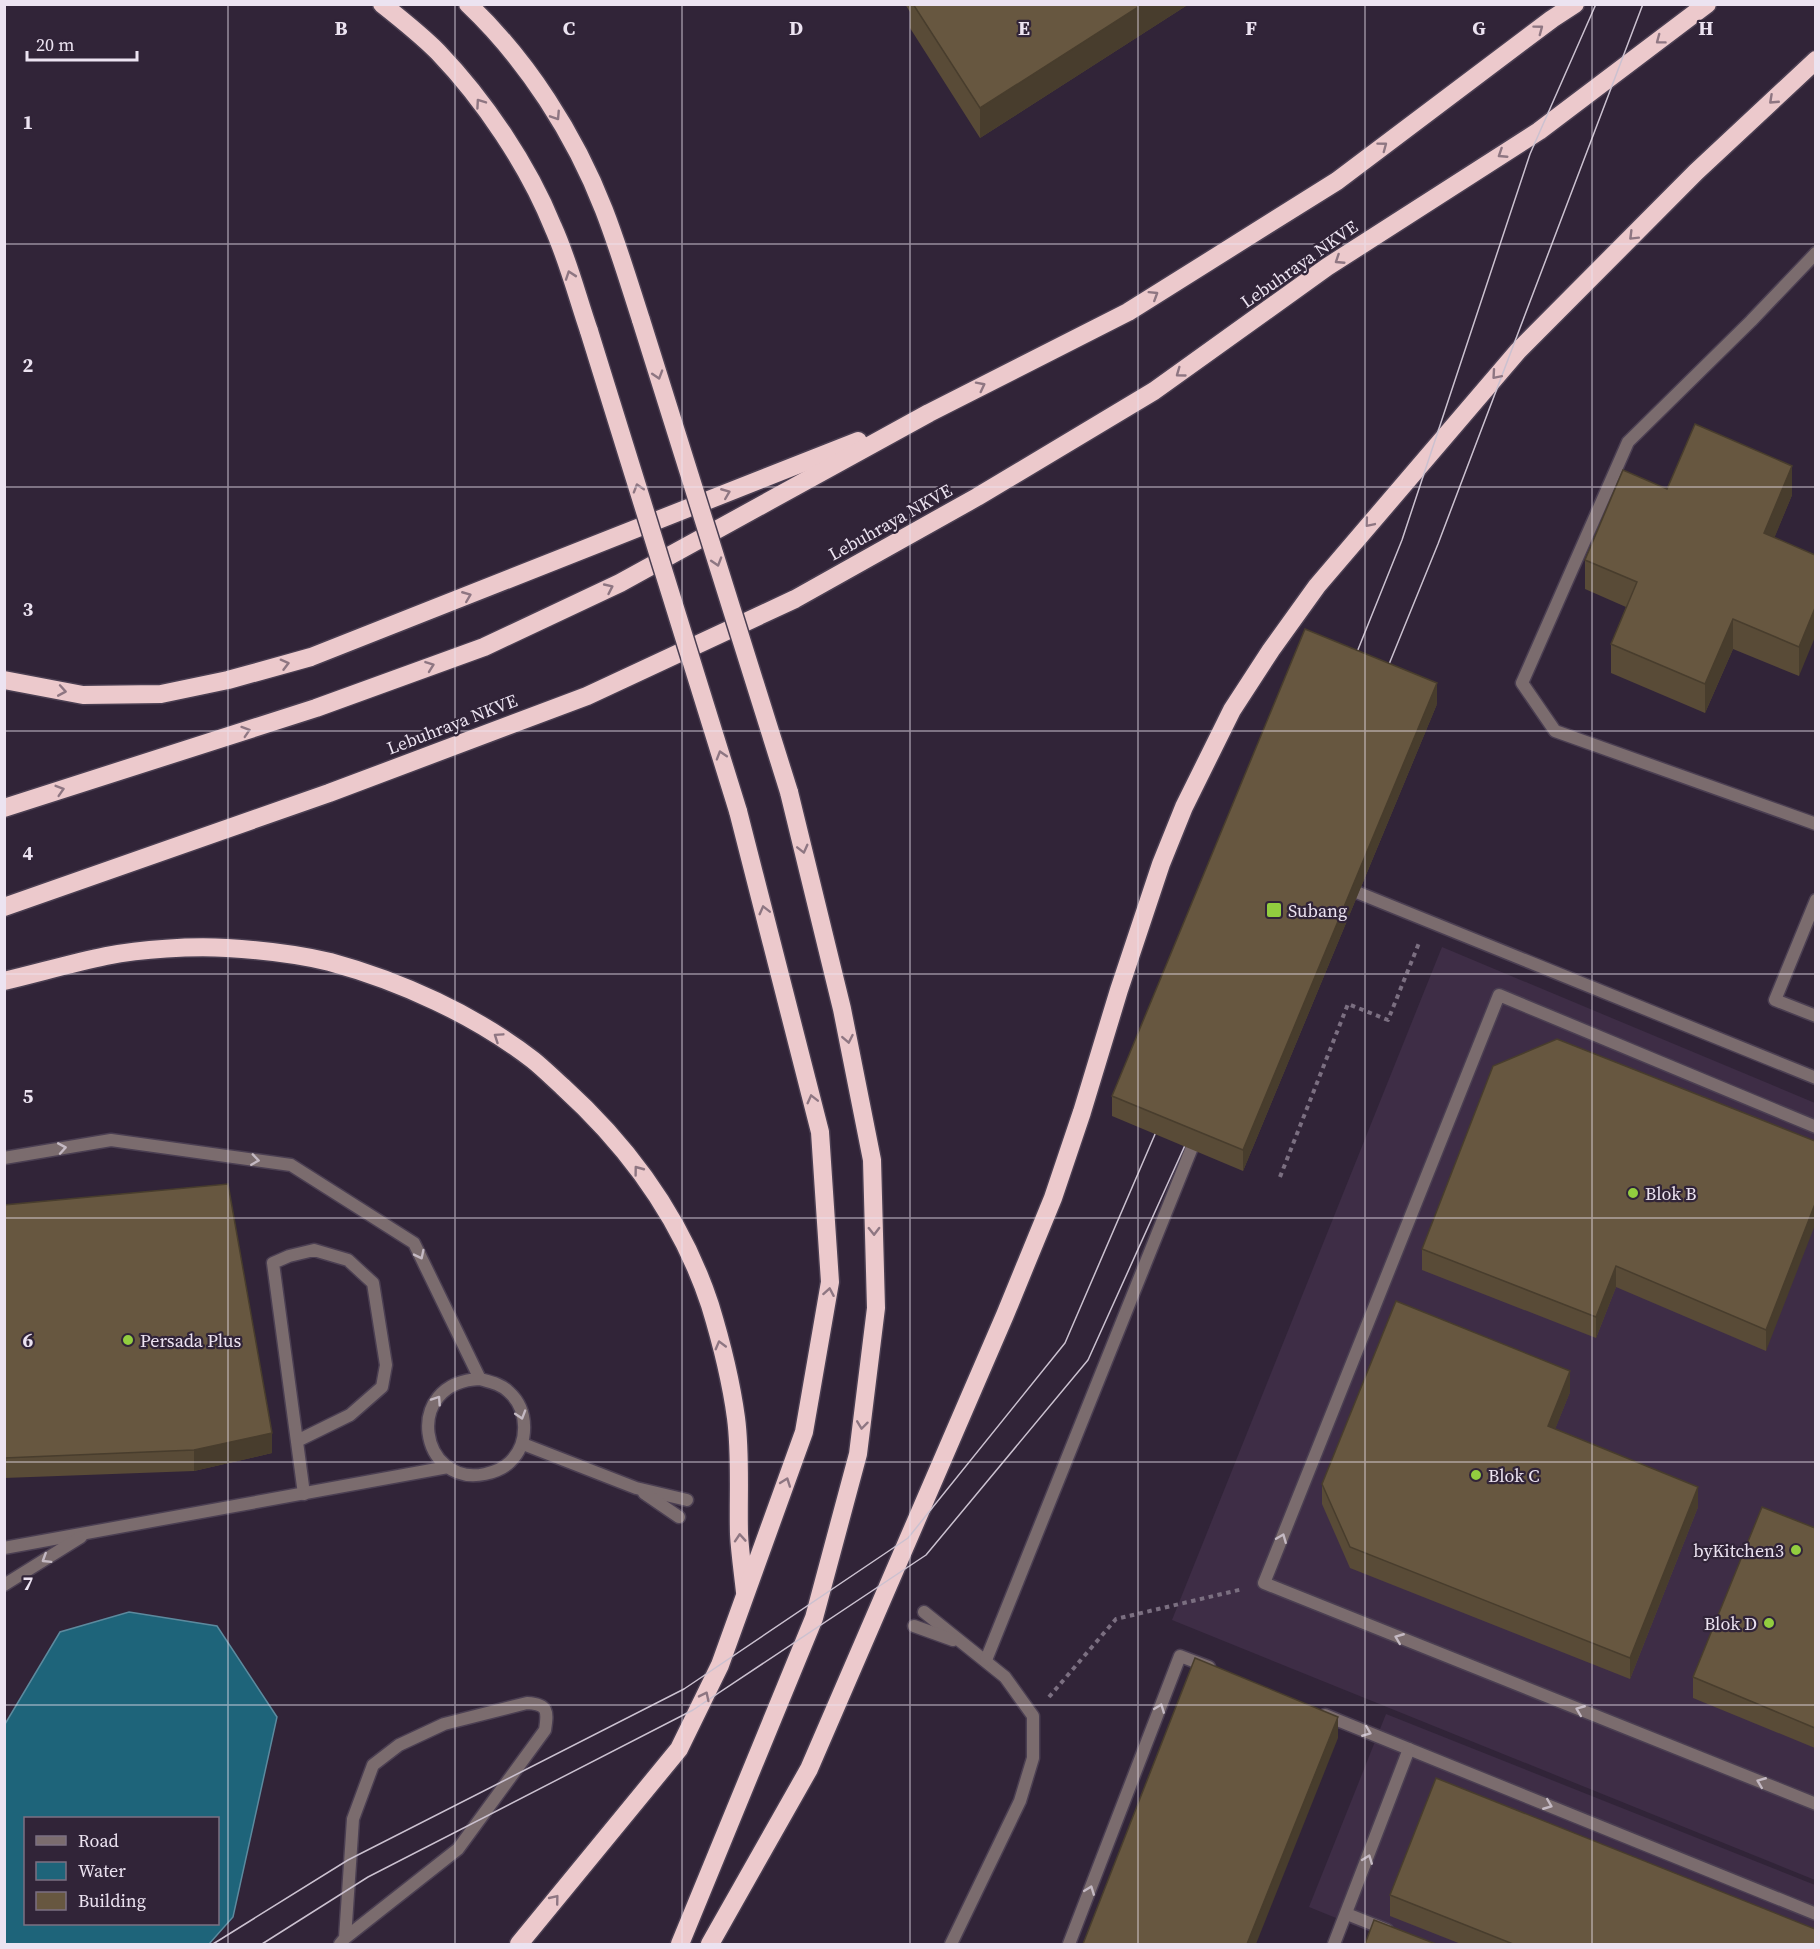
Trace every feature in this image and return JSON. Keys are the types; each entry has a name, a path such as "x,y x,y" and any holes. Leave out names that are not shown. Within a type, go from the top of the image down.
{"highway":[{"path":"382,4 438,52 470,88 530,179 554,227 589,331 738,811 820,1132 830,1282 804,1432 720,1665 679,1749 519,1944"},
{"path":"468,4 486,22 534,82 573,142 604,210 641,320 789,792 842,1009 872,1160 876,1308 858,1454 814,1618 680,1944"},
{"path":"4,808 316,708 484,646 620,583 929,413 1128,312 1336,181 1575,4"},
{"name":"Lebuhraya NKVE","path":"4,907 329,793 587,696 795,599 977,497 1154,391 1327,267 1539,131 1707,4"},
{"path":"710,1944 809,1769 1005,1315 1056,1187 1082,1112 1161,864 1184,807 1232,710 1317,586 1518,351 1696,172 1815,60"},
{"path":"4,680 83,695 161,694 228,680 311,657 929,413"},
{"path":"4,981 107,956 173,948 225,948 284,953 329,962 382,979 437,1002 485,1028 532,1060 583,1105 624,1151 657,1196 687,1248 710,1306 736,1419 739,1537 745,1596"}],"street":[{"path":"1815,253 1751,321 1628,442 1522,683 1555,731 1815,824"},
{"path":"1337,884 1815,1078"},
{"path":"1815,900 1775,1000 1815,1016"},
{"path":"1815,1127 1499,995 1264,1584 1815,1804"},
{"path":"986,1660 1201,1126"},
{"path":"4,1158 111,1140 291,1165 414,1243 480,1379"},
{"path":"297,1442 350,1415 382,1388 386,1365 372,1283 348,1260 314,1250 288,1256 273,1263 297,1442 304,1494"},
{"path":"480,1379 496,1383 510,1393 522,1411 524,1428 523,1444 510,1462 496,1472 476,1476 459,1473 448,1467 436,1455 429,1438 427,1422 432,1406 441,1393 455,1383 480,1379"},
{"path":"523,1444 636,1488 687,1500"},
{"path":"4,1548 448,1467"},
{"path":"636,1488 679,1517"},
{"path":"4,1585 87,1533"},
{"path":"924,1611 1005,1677 1033,1716 1033,1758 1020,1801 951,1944"},
{"path":"914,1626 963,1643"},
{"path":"1069,1944 1180,1656 1223,1673"},
{"path":"527,1703 538,1704 545,1708 547,1715 545,1730 458,1849 342,1941 353,1819 373,1765 399,1745 444,1724 527,1703"},
{"path":"1311,1709 1815,1914"},
{"path":"1334,1944 1409,1749"},
{"path":"1347,1914 1402,1936"}],"path":[{"path":"1280,1177 1348,1004"},
{"path":"1033,1716 1116,1619 1264,1584"}],"shaded area":[{"path":"1442,947 1815,1103 1815,1880 1172,1620"},
{"path":"1386,1714 1815,1885 1815,1944 1400,1944 1309,1907"}],"water":[{"path":"129,1612 217,1626 277,1717 233,1917 209,1944 5,1944 5,1724 60,1632"}],"building":[{"path":"913,4 1143,4 980,108"},
{"path":"1695,424 1792,466 1764,533 1815,555 1815,608 1799,647 1733,619 1705,684 1611,644 1637,582 1585,560 1623,470 1667,489"},
{"name":"Subang","path":"1305,629 1437,683 1243,1150 1112,1096"},
{"name":"Blok B","path":"1557,1039 1815,1141 1815,1204 1766,1330 1616,1266 1596,1317 1422,1249 1493,1066"},
{"name":"Persada Plus","path":"228,1184 272,1433 194,1450 4,1458 4,1205"},
{"name":"Blok C","path":"1396,1301 1570,1371 1548,1426 1698,1487 1630,1658 1350,1547 1322,1484"},
{"name":"Blok D","path":"1762,1507 1815,1528 1815,1728 1693,1677"},
{"path":"1195,1658 1338,1717 1247,1944 1083,1944"},
{"path":"1436,1778 1815,1929 1815,1944 1513,1944 1390,1895"},
{"path":"1374,1920 1436,1944 1365,1944"}],"tram line":[{"path":"1351,667 1402,540 1530,154 1596,4"},
{"path":"1383,679 1438,544 1643,4"},
{"path":"213,1944 348,1860 684,1689 908,1538 1065,1343 1162,1118"},
{"path":"262,1944 368,1877 693,1710 926,1555 1088,1360 1191,1132"}],"place":[{"name":"Subang","path":"1274,910"},
{"name":"Blok B","path":"1633,1193"},
{"name":"Persada Plus","path":"128,1340"},
{"name":"Blok C","path":"1476,1475"},
{"name":"byKitchen3","path":"1796,1550"},
{"name":"Blok D","path":"1769,1623"}]}
